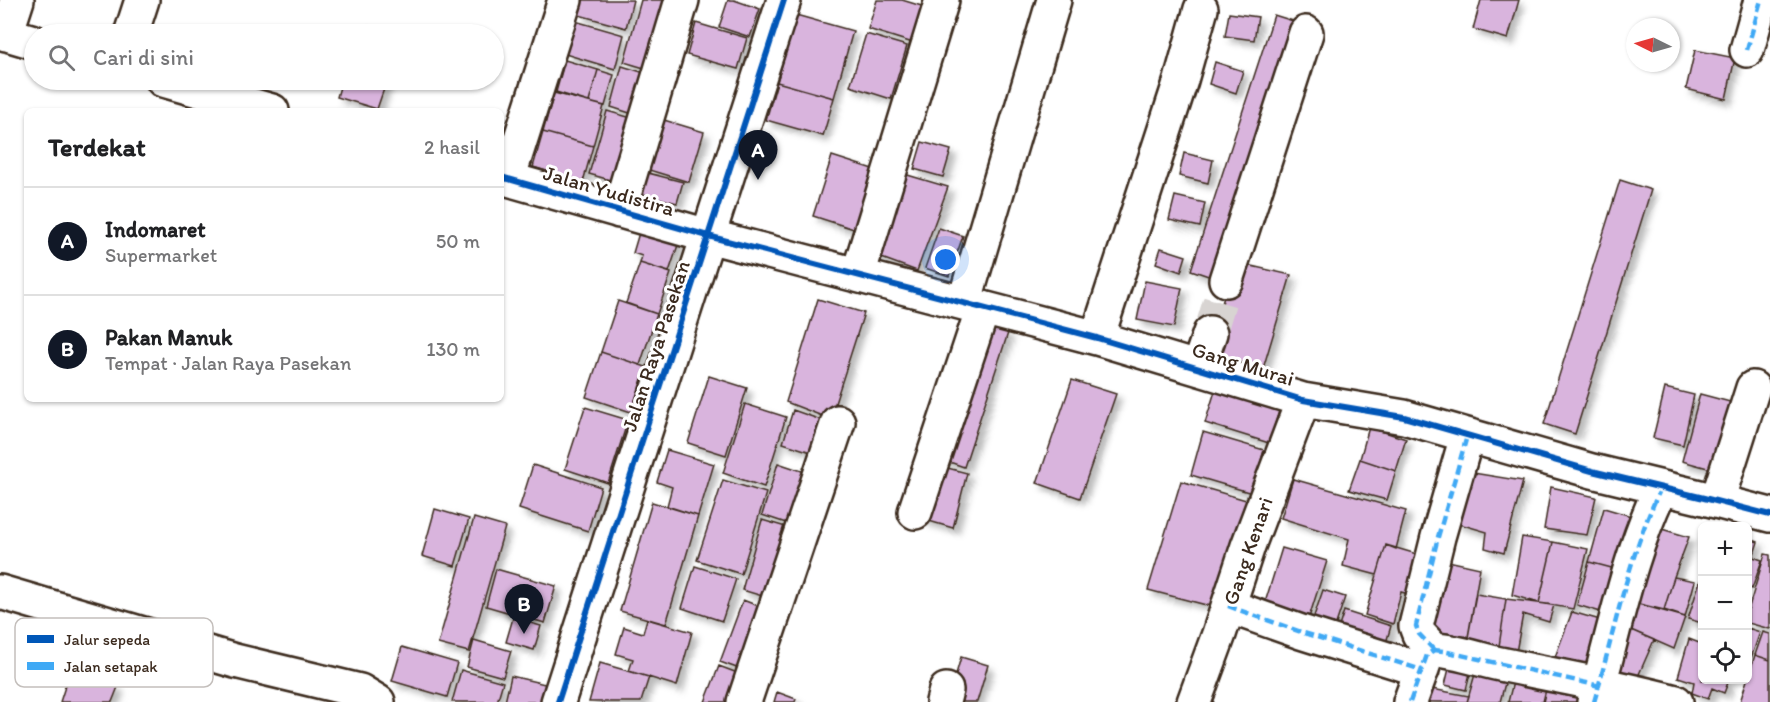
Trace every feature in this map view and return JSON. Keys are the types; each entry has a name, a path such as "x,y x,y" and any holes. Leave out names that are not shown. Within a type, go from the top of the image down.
{"street":[{"path":"13,36 17,0"},
{"path":"134,24 142,0"},
{"path":"504,178 565,0"},
{"path":"619,211 682,0"},
{"name":"Jalan Raya Pasekan","path":"558,702 784,0"},
{"path":"858,275 942,0"},
{"path":"915,512 973,306 1054,0"},
{"path":"1747,50 1761,0"},
{"path":"1097,338 1181,80 1201,9"},
{"path":"1226,280 1306,33"},
{"path":"198,90 261,108"},
{"name":"Jalan Yudistira","path":"504,178 708,236"},
{"name":"Gang Murai","path":"708,236 1097,338 1303,400 1404,417 1592,471 1770,516"},
{"path":"1198,368 1210,333"},
{"path":"1717,501 1754,388"},
{"name":"Gang Kenari","path":"1194,702 1248,546 1303,400"},
{"path":"744,702 838,422"},
{"path":"1410,702 1428,660 1416,626 1438,537 1467,436"},
{"path":"1597,694 1615,619 1647,516 1661,488"},
{"path":"0,592 88,618"},
{"path":"1228,606 1300,632 1428,660 1597,694 1641,692 1676,702"},
{"path":"213,655 360,691 378,702"}],"building":[{"path":"583,0 633,0 626,28 579,15"},
{"path":"641,0 671,0 651,70 624,62"},
{"path":"728,0 760,9 750,37 719,27"},
{"path":"877,0 902,0 925,7 913,43 868,29"},
{"path":"1481,0 1519,0 1508,39 1473,29"},
{"path":"1229,13 1258,17 1254,40 1225,36"},
{"path":"796,15 853,31 834,98 777,82"},
{"path":"1274,15 1306,25 1223,281 1191,270"},
{"path":"575,21 624,35 615,69 565,54"},
{"path":"696,23 747,38 738,69 687,55"},
{"path":"866,34 907,46 891,99 850,86"},
{"path":"1695,50 1735,58 1726,99 1686,89"},
{"path":"565,60 598,70 589,102 556,92"},
{"path":"1215,62 1243,71 1236,93 1209,84"},
{"path":"622,66 648,74 636,115 611,107"},
{"path":"598,70 614,75 605,106 589,102"},
{"path":"777,82 834,98 823,136 766,120"},
{"path":"339,90 384,90 377,108 337,97"},
{"path":"554,93 604,106 593,146 543,132"},
{"path":"607,111 635,119 617,182 589,174"},
{"path":"664,120 704,132 689,182 649,170"},
{"path":"543,132 593,146 583,182 533,167"},
{"path":"922,142 951,150 943,177 914,169"},
{"path":"1184,153 1213,160 1208,183 1179,176"},
{"path":"832,156 879,171 860,231 813,216"},
{"path":"894,171 948,187 917,271 868,253"},
{"path":"648,173 683,182 677,203 643,194"},
{"path":"1620,180 1651,190 1575,434 1544,424"},
{"path":"1175,196 1205,203 1200,227 1169,220"},
{"path":"641,226 680,239 669,272 640,263 642,256 633,253"},
{"path":"939,228 963,236 949,276 925,268"},
{"path":"1161,248 1186,256 1181,272 1156,263"},
{"path":"1234,262 1291,275 1262,372 1208,352"},
{"path":"640,263 671,273 657,314 626,303"},
{"path":"1145,281 1182,288 1174,327 1137,320"},
{"path":"818,299 864,313 830,419 786,402"},
{"path":"618,301 657,314 640,365 601,352"},
{"path":"982,324 1008,333 964,467 938,458"},
{"path":"601,352 646,367 631,412 586,397"},
{"path":"709,376 747,388 726,455 688,443"},
{"path":"1072,380 1116,394 1080,498 1037,483"},
{"path":"1216,388 1280,408 1269,443 1205,423"},
{"path":"1665,388 1694,395 1683,445 1653,438"},
{"path":"1700,394 1734,403 1715,470 1682,461"},
{"path":"745,404 786,417 764,487 723,473"},
{"path":"585,407 628,420 608,483 565,469"},
{"path":"793,410 824,421 814,453 783,443"},
{"path":"1369,427 1406,439 1396,471 1360,459"},
{"path":"1203,432 1264,450 1252,493 1191,475"},
{"path":"667,450 714,464 698,516 667,506 672,487 657,482"},
{"path":"1360,459 1396,471 1387,500 1349,490"},
{"path":"778,463 805,472 789,524 762,515"},
{"path":"533,465 601,487 588,531 519,509"},
{"path":"936,465 967,473 953,528 922,519"},
{"path":"1467,472 1523,481 1504,553 1485,548 1487,532 1456,523"},
{"path":"1293,479 1406,511 1396,549 1386,545 1377,575 1343,566 1349,539 1281,518"},
{"path":"723,480 766,493 741,574 697,560"},
{"path":"1181,481 1253,502 1218,608 1148,590"},
{"path":"1551,487 1596,497 1587,535 1544,529"},
{"path":"652,502 698,516 666,624 620,611"},
{"path":"1604,508 1638,518 1623,571 1589,562"},
{"path":"435,509 469,519 455,566 422,556"},
{"path":"474,518 505,527 469,652 438,644"},
{"path":"762,520 796,530 776,600 742,590"},
{"path":"1648,525 1689,537 1664,610 1627,601"},
{"path":"1522,537 1553,542 1539,603 1512,595"},
{"path":"1752,540 1758,542 1753,557 1762,560 1752,589"},
{"path":"1553,542 1588,549 1573,609 1539,603"},
{"path":"1386,545 1427,557 1416,596 1401,592 1393,624 1365,615"},
{"path":"1282,548 1327,561 1307,624 1263,609"},
{"path":"1765,554 1770,555 1770,629 1752,624 1752,597"},
{"path":"1439,559 1480,568 1468,637 1423,629"},
{"path":"1589,562 1623,571 1611,615 1577,605"},
{"path":"695,566 736,579 722,621 682,608"},
{"path":"496,569 556,586 545,623 486,606"},
{"path":"1674,577 1695,581 1685,617 1664,610"},
{"path":"1698,587 1698,622 1688,619"},
{"path":"1323,590 1345,597 1333,633 1311,625"},
{"path":"1476,594 1506,599 1498,653 1466,648"},
{"path":"1506,599 1554,605 1549,622 1523,614 1515,658 1498,653"},
{"path":"743,600 771,611 748,672 720,662"},
{"path":"1627,601 1685,617 1674,649 1624,627"},
{"path":"1344,611 1391,626 1383,653 1335,639"},
{"path":"1572,612 1611,623 1593,673 1552,665"},
{"path":"513,618 541,626 534,650 506,642"},
{"path":"647,619 692,632 677,686 629,671 633,659 616,654 624,627 643,633"},
{"path":"1624,627 1654,640 1636,681 1607,678"},
{"path":"1752,629 1760,632 1752,655"},
{"path":"1763,632 1770,634 1770,660 1755,655"},
{"path":"1689,639 1698,642 1698,684 1727,684 1724,693 1712,688 1708,699 1692,693 1694,682 1678,677"},
{"path":"474,640 511,651 503,677 467,667"},
{"path":"402,647 457,663 447,697 392,681"},
{"path":"1755,655 1770,660 1770,702 1740,702 1746,684 1752,684 1752,664"},
{"path":"1452,656 1473,661 1466,690 1445,685"},
{"path":"961,657 988,665 977,702 948,702"},
{"path":"600,663 649,677 641,702 589,702"},
{"path":"719,666 748,677 738,702 705,702"},
{"path":"1477,667 1508,672 1500,702 1467,702"},
{"path":"461,670 503,682 497,702 452,702"},
{"path":"511,676 545,684 541,702 505,702"},
{"path":"1514,678 1547,685 1543,702 1508,702"},
{"path":"1547,685 1594,693 1592,702 1543,702"},
{"path":"65,687 118,687 112,702 60,702"},
{"path":"1432,689 1469,696 1467,702 1428,702"},
{"path":"777,692 796,699 795,702 774,702"}],"tunnel":[{"path":"1210,333 1226,280"}],"marked path":[{"path":"1747,50 1761,0"},
{"path":"1434,650 1419,634 1416,626 1438,537 1467,436"},
{"path":"1594,702 1631,567 1661,488"},
{"path":"1228,606 1301,632 1422,670"},
{"path":"1434,650 1600,686"},
{"path":"1410,702 1427,655 1434,650"}],"cycle path":[{"path":"558,702 784,0"},
{"path":"504,178 708,236 1097,338 1303,400 1404,417 1592,471 1770,515"}],"place":[{"name":"Indomaret","path":"758,180"},
{"name":"Pakan Manuk","path":"524,634"}]}
